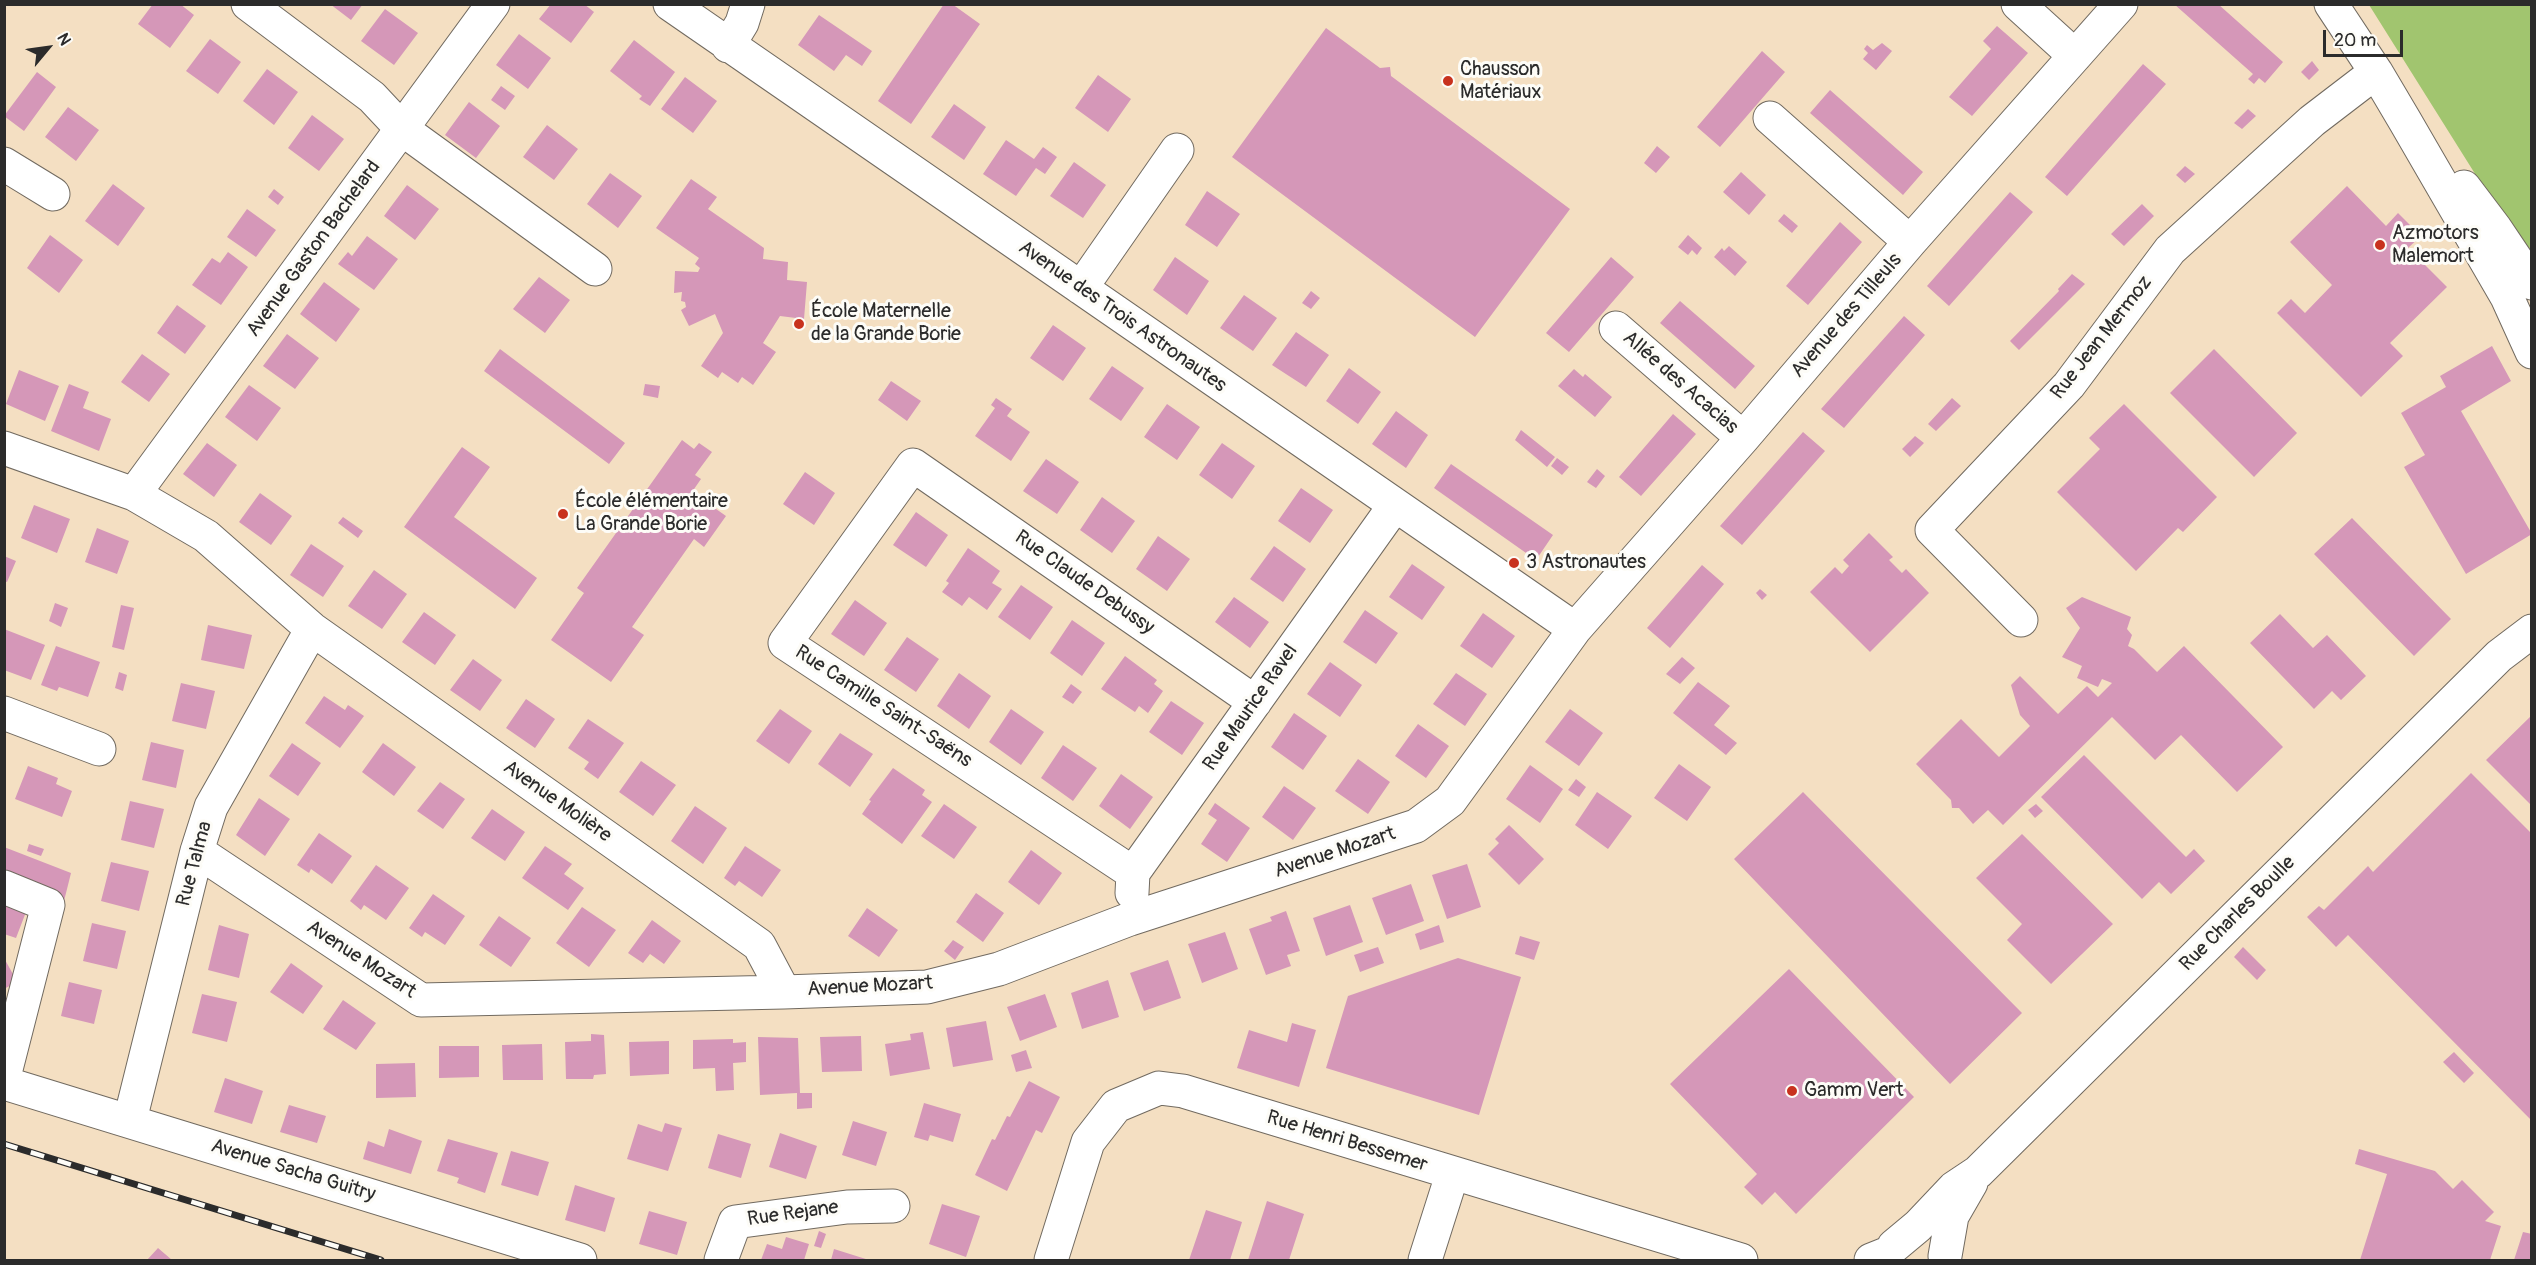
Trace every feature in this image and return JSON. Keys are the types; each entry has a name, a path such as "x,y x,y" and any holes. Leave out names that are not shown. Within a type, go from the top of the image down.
{"street":[{"path":"248,4 372,97 402,129 595,269"},
{"name":"Avenue Gaston Bachelard","path":"134,494 494,4"},
{"name":"Avenue des Trois Astronautes","path":"670,4 1575,629"},
{"path":"728,45 742,23 748,4"},
{"path":"2018,4 2075,56"},
{"name":"Avenue des Tilleuls","path":"1575,629 1743,438 1910,242 2121,4"},
{"path":"2331,4 2405,120 2448,166 2495,228 2532,325"},
{"name":"Rue Jean Mermoz","path":"2021,620 1932,530 2069,385 2170,250 2312,121 2376,72"},
{"path":"1770,118 1910,242"},
{"path":"1081,288 1177,150"},
{"path":"4,164 52,194"},
{"path":"2519,290 2532,352"},
{"name":"Allée des Acacias","path":"1616,328 1743,438"},
{"name":"Avenue Molière","path":"4,448 134,494 206,536 312,629 759,945 783,992"},
{"name":"Rue Claude Debussy","path":"914,465 1255,702"},
{"name":"Rue Camille Saint-Saëns","path":"914,465 785,643 1133,873"},
{"name":"Rue Maurice Ravel","path":"1133,873 1395,505"},
{"name":"Rue Charles Boulle","path":"2499,656 2532,608"},
{"name":"Rue Talma","path":"130,1120 197,851 211,807 312,629"},
{"name":"Avenue Mozart","path":"197,851 421,999 927,987 999,969 1130,919 1416,826 1450,801 1575,629"},
{"name":"Rue Charles Boulle","path":"1884,1255 1918,1226 1954,1188 1978,1172 2499,656 2532,632"},
{"path":"4,713 99,749"},
{"path":"1130,919 1133,873"},
{"path":"4,887 48,905 4,1077"},
{"name":"Avenue Sacha Guitry","path":"4,1083 580,1260"},
{"name":"Rue Henri Bessemer","path":"1051,1260 1088,1142 1116,1106 1159,1089 1183,1091 1741,1260"},
{"name":"Rue Charles Boulle","path":"1946,1258 1952,1216 1978,1172"},
{"path":"1425,1260 1452,1174"},
{"name":"Rue Rejane","path":"721,1260 735,1222 847,1207 893,1206"},
{"path":"1884,1255 1905,1241 1916,1239 1938,1248 1946,1258"}],"green space":[{"path":"2369,5 2531,5 2531,263 2371,8"}],"building":[{"path":"153,4 180,4 194,15 170,48 138,24"},
{"path":"330,4 363,4 351,20"},
{"path":"551,4 584,4 594,12 571,43 539,19"},
{"path":"944,4 952,4 980,24 911,124 878,101"},
{"path":"2174,4 2218,4 2283,62 2265,83 2259,78 2254,84 2248,79 2253,74"},
{"path":"385,9 418,33 394,65 361,41"},
{"path":"819,15 872,51 862,66 846,55 834,71 798,45"},
{"path":"1997,26 2028,53 1972,116 1949,97 1991,49 1983,41"},
{"path":"1326,28 1380,68 1390,67 1391,76 1570,209 1475,337 1232,157"},
{"path":"519,34 551,58 528,89 496,65"},
{"path":"210,39 241,62 218,94 186,71"},
{"path":"634,40 675,72 650,106 639,99 642,96 610,71"},
{"path":"1882,43 1892,51 1876,70 1863,59 1868,53 1864,49 1867,45 1873,50"},
{"path":"1762,51 1785,72 1720,147 1697,127"},
{"path":"2312,61 2319,70 2309,80 2301,72"},
{"path":"2143,64 2166,84 2067,196 2045,177"},
{"path":"267,69 298,92 274,125 243,101"},
{"path":"37,72 56,87 24,131 4,116"},
{"path":"1098,75 1131,99 1108,132 1075,108"},
{"path":"685,77 717,101 693,133 661,109"},
{"path":"501,86 515,96 505,110 491,100"},
{"path":"1830,90 1923,172 1903,195 1810,113"},
{"path":"469,102 500,126 476,158 445,135"},
{"path":"954,104 986,127 964,160 931,137"},
{"path":"68,107 99,130 76,161 45,137"},
{"path":"2248,109 2256,116 2242,129 2234,123"},
{"path":"312,115 344,139 319,171 288,148"},
{"path":"547,125 578,149 554,180 523,157"},
{"path":"1006,140 1034,159 1043,147 1057,157 1045,174 1036,168 1016,196 983,174"},
{"path":"1657,146 1670,157 1656,173 1644,163"},
{"path":"1074,162 1106,185 1083,218 1050,196"},
{"path":"2185,166 2195,174 2185,183 2176,175"},
{"path":"1741,172 1766,195 1749,215 1723,192"},
{"path":"610,173 642,196 618,228 587,204"},
{"path":"691,179 717,197 708,209 764,248 763,259 788,262 787,280 807,282 804,319 780,316 763,343 776,352 753,385 742,377 738,383 722,372 718,378 701,366 723,333 715,314 689,326 681,310 686,307 685,302 681,301 682,292 674,293 675,271 698,272 700,268 695,264 699,258 656,228"},
{"path":"113,184 145,208 118,246 85,221"},
{"path":"407,185 439,209 415,240 384,216"},
{"path":"2347,186 2386,226 2398,213 2421,236 2408,248 2447,287 2390,343 2403,356 2361,397 2277,313 2291,299 2305,313 2332,285 2290,242"},
{"path":"274,189 284,197 278,205 268,197"},
{"path":"1207,191 1240,214 1217,247 1185,225"},
{"path":"2010,192 2033,212 1949,306 1927,286"},
{"path":"2142,204 2154,216 2124,246 2111,234"},
{"path":"247,209 276,230 256,257 227,237"},
{"path":"1784,214 1798,226 1792,233 1778,221"},
{"path":"1840,222 1862,242 1808,305 1786,286"},
{"path":"50,235 83,260 59,293 27,268"},
{"path":"1688,235 1702,248 1697,255 1692,250 1688,255 1678,247"},
{"path":"367,236 398,259 374,290 338,264 348,252 352,256"},
{"path":"1729,246 1747,262 1735,276 1714,257 1722,248 1724,251"},
{"path":"228,252 248,267 221,305 192,285 212,258 220,263"},
{"path":"1175,257 1209,281 1187,315 1153,290"},
{"path":"1611,257 1634,277 1569,352 1546,333"},
{"path":"2072,274 2085,284 2019,350 2010,341 2059,291 2058,289"},
{"path":"539,277 570,300 545,333 513,309"},
{"path":"324,282 360,309 336,342 300,314"},
{"path":"1311,291 1320,298 1311,309 1302,303"},
{"path":"1244,295 1277,318 1253,351 1220,328"},
{"path":"1680,301 1755,366 1735,389 1660,323"},
{"path":"177,305 206,326 185,354 157,333"},
{"path":"1904,316 1925,335 1844,428 1821,409"},
{"path":"1053,325 1086,348 1063,381 1030,358"},
{"path":"1296,332 1329,355 1306,387 1272,365"},
{"path":"287,334 319,358 295,389 263,366"},
{"path":"2492,346 2511,381 2461,411 2532,534 2466,574 2404,467 2425,455 2401,413 2446,387 2440,376"},
{"path":"500,349 625,443 609,464 484,371"},
{"path":"2214,349 2297,433 2254,477 2170,393"},
{"path":"142,354 170,374 149,402 121,382"},
{"path":"1112,366 1144,388 1121,421 1089,399"},
{"path":"1349,368 1381,392 1358,424 1326,401"},
{"path":"1574,369 1583,377 1585,374 1612,397 1595,417 1558,386"},
{"path":"19,370 59,386 45,421 6,404"},
{"path":"891,381 921,401 907,421 878,400"},
{"path":"69,384 89,392 83,408 111,419 99,451 51,431"},
{"path":"645,384 660,386 658,398 643,395"},
{"path":"249,385 281,408 257,441 225,417"},
{"path":"996,398 1012,409 1007,416 1030,432 1011,461 975,436 995,408 991,405"},
{"path":"1952,398 1961,406 1936,431 1928,424"},
{"path":"1167,404 1200,427 1177,460 1144,437"},
{"path":"2124,404 2217,497 2183,532 2178,528 2136,571 2057,492 2100,449 2089,438"},
{"path":"1396,411 1428,435 1406,468 1372,444"},
{"path":"1673,414 1696,434 1641,496 1619,477"},
{"path":"1521,430 1555,457 1547,467 1515,440"},
{"path":"1803,432 1825,451 1742,545 1720,526"},
{"path":"1915,436 1924,443 1910,457 1902,449"},
{"path":"682,440 694,449 699,443 712,452 695,475 701,479 692,492 726,516 704,547 694,539 632,627 644,635 611,682 551,640 584,593 577,588"},
{"path":"207,443 237,465 214,497 183,474"},
{"path":"1222,443 1255,466 1232,499 1199,475"},
{"path":"462,447 490,467 454,517 537,578 515,609 404,527"},
{"path":"1557,458 1569,467 1562,475 1551,466"},
{"path":"1046,459 1079,482 1057,514 1023,491"},
{"path":"1451,464 1553,535 1536,560 1434,488"},
{"path":"1597,469 1605,476 1596,488 1587,482"},
{"path":"805,472 835,493 814,525 783,504"},
{"path":"1301,488 1333,510 1310,543 1278,521"},
{"path":"260,493 292,516 271,545 239,522"},
{"path":"1102,497 1135,521 1112,553 1080,530"},
{"path":"34,505 70,519 57,553 21,538"},
{"path":"916,512 948,535 926,567 893,545"},
{"path":"343,517 363,531 358,538 338,523"},
{"path":"2352,518 2451,619 2414,656 2314,554"},
{"path":"97,528 129,541 117,574 85,562"},
{"path":"1869,533 1893,557 1889,560 1902,573 1906,569 1929,593 1870,652 1810,592 1835,567 1842,574 1849,566 1843,560"},
{"path":"1158,536 1190,559 1167,591 1136,569"},
{"path":"311,544 344,566 323,597 290,575"},
{"path":"1274,546 1306,569 1283,602 1250,579"},
{"path":"968,548 1000,571 992,583 1002,589 987,610 969,597 962,606 942,592 949,583 946,581"},
{"path":"4,556 16,561 7,582 4,581"},
{"path":"1412,564 1445,587 1422,620 1389,597"},
{"path":"1702,565 1724,584 1670,648 1647,628"},
{"path":"374,570 407,594 382,629 348,606"},
{"path":"1021,585 1053,607 1030,640 998,617"},
{"path":"1760,589 1767,595 1762,600 1756,593"},
{"path":"1234,597 1269,622 1250,648 1215,622"},
{"path":"2082,597 2131,617 2127,629 2132,635 2128,646 2157,672 2184,646 2283,747 2237,792 2181,735 2155,760 2112,717 2003,825 1988,810 1973,824 1959,808 1952,808 1951,800 1916,764 1961,719 1999,757 2030,726 2020,715 2011,685 2020,676 2058,714 2087,686 2098,697 2112,683 2102,679 2098,687 2077,678 2082,666 2062,657 2080,628 2066,608"},
{"path":"855,600 887,623 864,656 831,634"},
{"path":"55,603 68,608 61,627 49,621"},
{"path":"121,605 134,608 124,650 112,647"},
{"path":"1365,610 1398,633 1376,664 1343,642"},
{"path":"424,612 456,635 435,665 402,642"},
{"path":"1483,613 1515,636 1492,668 1460,646"},
{"path":"2280,614 2313,648 2327,635 2366,676 2341,700 2332,691 2314,709 2250,643"},
{"path":"1072,620 1105,643 1082,676 1050,653"},
{"path":"208,625 252,635 244,669 201,660"},
{"path":"4,629 45,645 31,680 4,670"},
{"path":"907,637 939,659 916,692 884,670"},
{"path":"56,646 100,662 88,697 59,687 57,691 41,685"},
{"path":"1125,656 1157,680 1154,684 1163,691 1148,713 1139,706 1135,712 1101,689"},
{"path":"1682,657 1695,668 1680,684 1666,674"},
{"path":"473,659 502,680 480,711 450,690"},
{"path":"1330,662 1362,685 1340,717 1307,694"},
{"path":"119,672 127,675 123,691 115,688"},
{"path":"959,673 991,696 969,729 937,706"},
{"path":"1456,673 1487,694 1465,726 1433,704"},
{"path":"1698,682 1730,706 1714,725 1737,743 1726,755 1673,713"},
{"path":"181,683 215,691 206,729 172,721"},
{"path":"1071,684 1082,692 1073,704 1062,697"},
{"path":"324,696 345,710 348,705 364,716 340,748 305,723"},
{"path":"526,699 555,719 535,748 506,728"},
{"path":"1171,701 1204,723 1182,755 1149,732"},
{"path":"780,709 812,731 789,764 756,741"},
{"path":"1011,709 1044,732 1021,765 989,742"},
{"path":"1570,709 1603,733 1579,766 1545,742"},
{"path":"1294,713 1327,736 1303,770 1271,747"},
{"path":"2532,715 2532,806 2486,760"},
{"path":"588,719 624,743 598,779 584,769 589,762 568,748"},
{"path":"1418,724 1449,746 1426,778 1395,756"},
{"path":"840,733 873,754 850,787 818,764"},
{"path":"151,742 184,750 176,788 142,780"},
{"path":"292,743 321,763 298,796 269,776"},
{"path":"383,743 416,767 394,796 362,772"},
{"path":"1063,745 1097,768 1073,801 1041,778"},
{"path":"2084,755 2186,857 2194,849 2205,861 2171,894 2159,882 2142,899 2041,797"},
{"path":"1358,759 1390,782 1368,814 1335,791"},
{"path":"641,761 676,785 653,816 619,792"},
{"path":"1679,764 1711,787 1687,821 1654,798"},
{"path":"1530,765 1563,789 1540,823 1506,799"},
{"path":"28,766 58,778 56,784 72,791 62,817 15,799"},
{"path":"893,768 925,790 922,795 932,802 902,844 862,814 871,801 869,800"},
{"path":"2471,773 2532,834 2532,1121 2348,935 2336,947 2307,917 2319,906 2324,910 2368,866 2373,872"},
{"path":"1121,774 1153,797 1130,829 1099,806"},
{"path":"1576,779 1586,787 1579,797 1568,790"},
{"path":"440,782 465,799 443,829 417,811"},
{"path":"1284,786 1316,808 1293,840 1262,817"},
{"path":"1597,792 1632,816 1608,849 1575,825"},
{"path":"1803,792 2022,1013 1950,1084 1734,859"},
{"path":"259,798 290,819 265,856 236,835"},
{"path":"130,801 164,809 154,848 121,840"},
{"path":"1215,803 1250,828 1227,862 1201,844 1217,820 1208,814"},
{"path":"944,804 977,827 954,859 921,836"},
{"path":"2036,804 2043,811 2035,818 2028,810"},
{"path":"695,806 727,828 703,864 671,841"},
{"path":"492,809 525,832 505,861 471,838"},
{"path":"1509,825 1544,859 1519,885 1488,854 1499,843 1495,839"},
{"path":"319,833 352,856 332,884 311,869 309,873 297,865"},
{"path":"2022,834 2113,924 2051,984 2007,940 2022,924 1976,878"},
{"path":"29,844 44,849 41,856 27,851"},
{"path":"545,846 572,864 564,874 584,888 568,910 522,878"},
{"path":"745,846 781,870 762,897 739,881 735,886 724,878"},
{"path":"4,847 71,873 64,901 4,878"},
{"path":"1031,850 1062,873 1039,905 1008,882"},
{"path":"111,862 149,871 139,911 101,901"},
{"path":"1467,864 1481,907 1447,919 1432,875"},
{"path":"376,865 409,888 386,920 364,905 361,910 350,901"},
{"path":"1411,884 1424,921 1386,935 1372,898"},
{"path":"976,893 1004,913 983,942 956,922"},
{"path":"433,894 465,916 445,945 425,932 422,937 409,928"},
{"path":"4,903 26,912 16,938 4,934"},
{"path":"1350,905 1363,942 1326,956 1313,918"},
{"path":"582,907 616,930 589,967 556,943"},
{"path":"867,908 898,930 879,957 848,936"},
{"path":"1286,911 1300,951 1287,955 1291,966 1266,975 1249,929 1272,921 1270,917"},
{"path":"499,916 531,938 511,967 479,945"},
{"path":"652,920 681,941 664,964 650,954 643,963 628,953"},
{"path":"92,923 126,931 117,969 83,961"},
{"path":"219,925 249,934 239,978 208,970"},
{"path":"1439,925 1444,942 1420,950 1415,934"},
{"path":"1225,932 1238,969 1202,983 1188,944"},
{"path":"1520,936 1540,942 1534,960 1515,954"},
{"path":"953,940 964,947 955,960 944,951"},
{"path":"1378,947 1384,963 1360,972 1354,955"},
{"path":"2243,947 2266,970 2257,980 2234,957"},
{"path":"4,958 14,976 12,977 15,983 4,989"},
{"path":"1458,958 1521,977 1479,1115 1326,1068 1348,996"},
{"path":"1168,960 1181,998 1144,1011 1130,973"},
{"path":"291,963 323,986 303,1014 270,992"},
{"name":"Gamm Vert","path":"1789,969 1914,1097 1796,1214 1775,1192 1762,1205 1744,1187 1757,1174 1670,1084"},
{"path":"1108,980 1119,1017 1082,1029 1071,993"},
{"path":"69,982 102,990 94,1024 61,1016"},
{"path":"202,994 237,1002 227,1042 192,1033"},
{"path":"1045,994 1057,1027 1020,1041 1007,1007"},
{"path":"343,1000 376,1023 356,1050 323,1029"},
{"path":"986,1021 993,1060 953,1067 946,1028"},
{"path":"1292,1023 1316,1030 1299,1087 1237,1068 1249,1030 1287,1042"},
{"path":"923,1032 930,1069 890,1076 885,1044 911,1040 910,1034"},
{"path":"591,1034 604,1035 606,1074 594,1075 593,1079 566,1079 565,1042 591,1041"},
{"path":"861,1036 862,1071 822,1072 820,1037"},
{"path":"758,1037 798,1038 800,1093 812,1093 812,1108 797,1109 797,1093 760,1095"},
{"path":"733,1039 733,1043 746,1042 746,1062 733,1063 734,1090 716,1091 715,1068 693,1069 693,1040"},
{"path":"669,1041 669,1074 630,1076 629,1042"},
{"path":"542,1044 543,1080 503,1080 502,1045"},
{"path":"439,1046 479,1046 479,1077 439,1078"},
{"path":"1026,1050 1032,1068 1016,1072 1011,1055"},
{"path":"2454,1052 2474,1073 2464,1083 2443,1062"},
{"path":"415,1063 416,1097 376,1098 376,1064"},
{"path":"225,1078 263,1091 252,1124 214,1112"},
{"path":"1029,1081 1060,1097 1042,1133 1036,1130 1007,1191 975,1175 992,1139 995,1140 1007,1116 1010,1117"},
{"path":"924,1103 961,1114 953,1142 930,1135 928,1141 914,1137"},
{"path":"289,1105 326,1116 317,1143 280,1132"},
{"path":"853,1121 887,1132 876,1166 842,1155"},
{"path":"665,1123 682,1128 668,1171 627,1159 638,1124 662,1132"},
{"path":"389,1129 422,1141 411,1174 363,1159 368,1141 384,1147"},
{"path":"780,1133 817,1146 806,1179 769,1167"},
{"path":"718,1134 751,1144 741,1178 708,1168"},
{"path":"448,1139 498,1153 485,1193 457,1183 459,1178 437,1171"},
{"path":"2359,1149 2435,1171 2453,1189 2462,1180 2494,1212 2485,1221 2501,1226 2490,1260 2360,1260 2387,1174 2355,1164"},
{"path":"511,1151 549,1162 538,1196 501,1185"},
{"path":"575,1185 615,1198 605,1232 565,1220"},
{"path":"1267,1201 1304,1214 1289,1260 1248,1260"},
{"path":"942,1204 980,1216 966,1257 929,1244"},
{"path":"1206,1210 1242,1222 1230,1260 1189,1260"},
{"path":"649,1211 687,1222 677,1255 639,1244"},
{"path":"819,1231 826,1234 821,1248 814,1246"},
{"path":"2523,1232 2532,1234 2532,1260 2514,1260"},
{"path":"786,1237 809,1244 804,1260 761,1260 767,1244 782,1249"},
{"path":"158,1248 172,1260 147,1260"},
{"path":"834,1249 869,1260 831,1260"}],"railway":[{"path":"4,1144 381,1260"}],"place":[{"name":"Chausson Matériaux","path":"1448,81"},
{"name":"Azmotors Malemort","path":"2380,245"},
{"name":"École Maternelle de la Grande Borie","path":"799,324"},
{"name":"École élémentaire La Grande Borie","path":"563,514"},
{"name":"3 Astronautes","path":"1514,563"},
{"name":"Gamm Vert","path":"1792,1091"}]}
